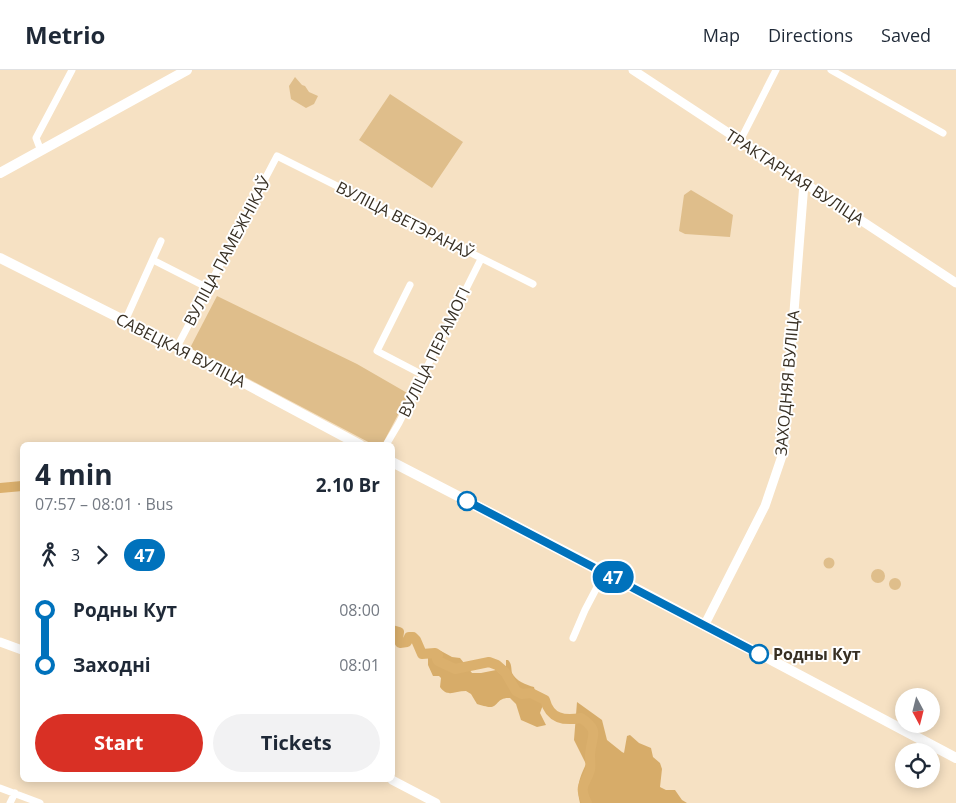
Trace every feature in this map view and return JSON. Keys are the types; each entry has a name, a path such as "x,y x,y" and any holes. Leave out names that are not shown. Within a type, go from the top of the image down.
{"main road":[{"path":"0,173 187,70"},
{"name":"САВЕЦКАЯ ВУЛІЦА","path":"0,258 177,347 354,442"},
{"path":"395,464 605,572 956,758"}],"street":[{"path":"41,151 36,138 72,70"},
{"name":"ТРАКТАРНАЯ ВУЛІЦА","path":"633,70 956,283"},
{"path":"740,141 776,70"},
{"path":"831,70 943,133"},
{"name":"ВУЛІЦА ВЕТЭРАНАЎ","path":"277,156 533,284"},
{"name":"ВУЛІЦА ПАМЕЖНІКАЎ","path":"177,347 277,156"},
{"name":"ЗАХОДНЯЯ ВУЛІЦА","path":"704,626 766,506 783,453 804,183"},
{"path":"125,321 161,241"},
{"name":"ВУЛІЦА ПЕРАМОГІ","path":"388,442 400,423 481,259"},
{"path":"153,260 208,288"},
{"path":"410,285 377,351 423,375"},
{"path":"573,638 605,572"},
{"path":"0,642 20,649"},
{"path":"395,782 436,803"},
{"path":"0,788 40,803"},
{"path":"10,803 15,793"}],"shaded area":[{"path":"295,77 309,92 318,96 314,104 306,108 291,99 289,86"},
{"path":"390,94 463,142 432,188 359,140"},
{"path":"691,190 733,215 730,237 685,234 679,231 684,195"},
{"path":"217,296 357,364 409,394 384,442 368,442 190,348"},
{"path":"829,557 835,563 829,569 823,563"},
{"path":"878,569 883,571 885,576 883,581 878,583 873,581 871,576 873,571"},
{"path":"895,578 901,584 895,590 889,584"},
{"path":"435,651 441,651 452,657 460,658 472,673 496,670 504,677 506,675 506,660 508,660 514,676 534,687 544,702 540,713 546,725 537,727 521,720 516,704 510,698 500,700 493,707 489,707 477,704 471,694 466,691 449,693 443,690 440,687 441,678 433,676 428,665 428,657"},
{"path":"577,702 602,720 607,740 622,752 624,753 627,736 630,735 639,743 651,748 653,757 660,763 662,769 660,787 666,790 675,790 682,800 687,803 580,803 579,783 586,764 574,740"}],"waterway":[{"path":"0,488 20,486"},
{"path":"395,631 399,632 398,639 400,643 407,642 409,637 413,637 422,654 435,653 438,655 438,661 455,669 489,662 497,665 505,672 516,691 522,694 531,693 545,700 550,711 558,717 563,719 581,718 587,723 593,730 590,770 583,786 584,797 587,803"}],"bus line":[{"name":"47","path":"467,501 759,654"}],"place":[{"name":"Родны Кут","path":"759,654"}]}
